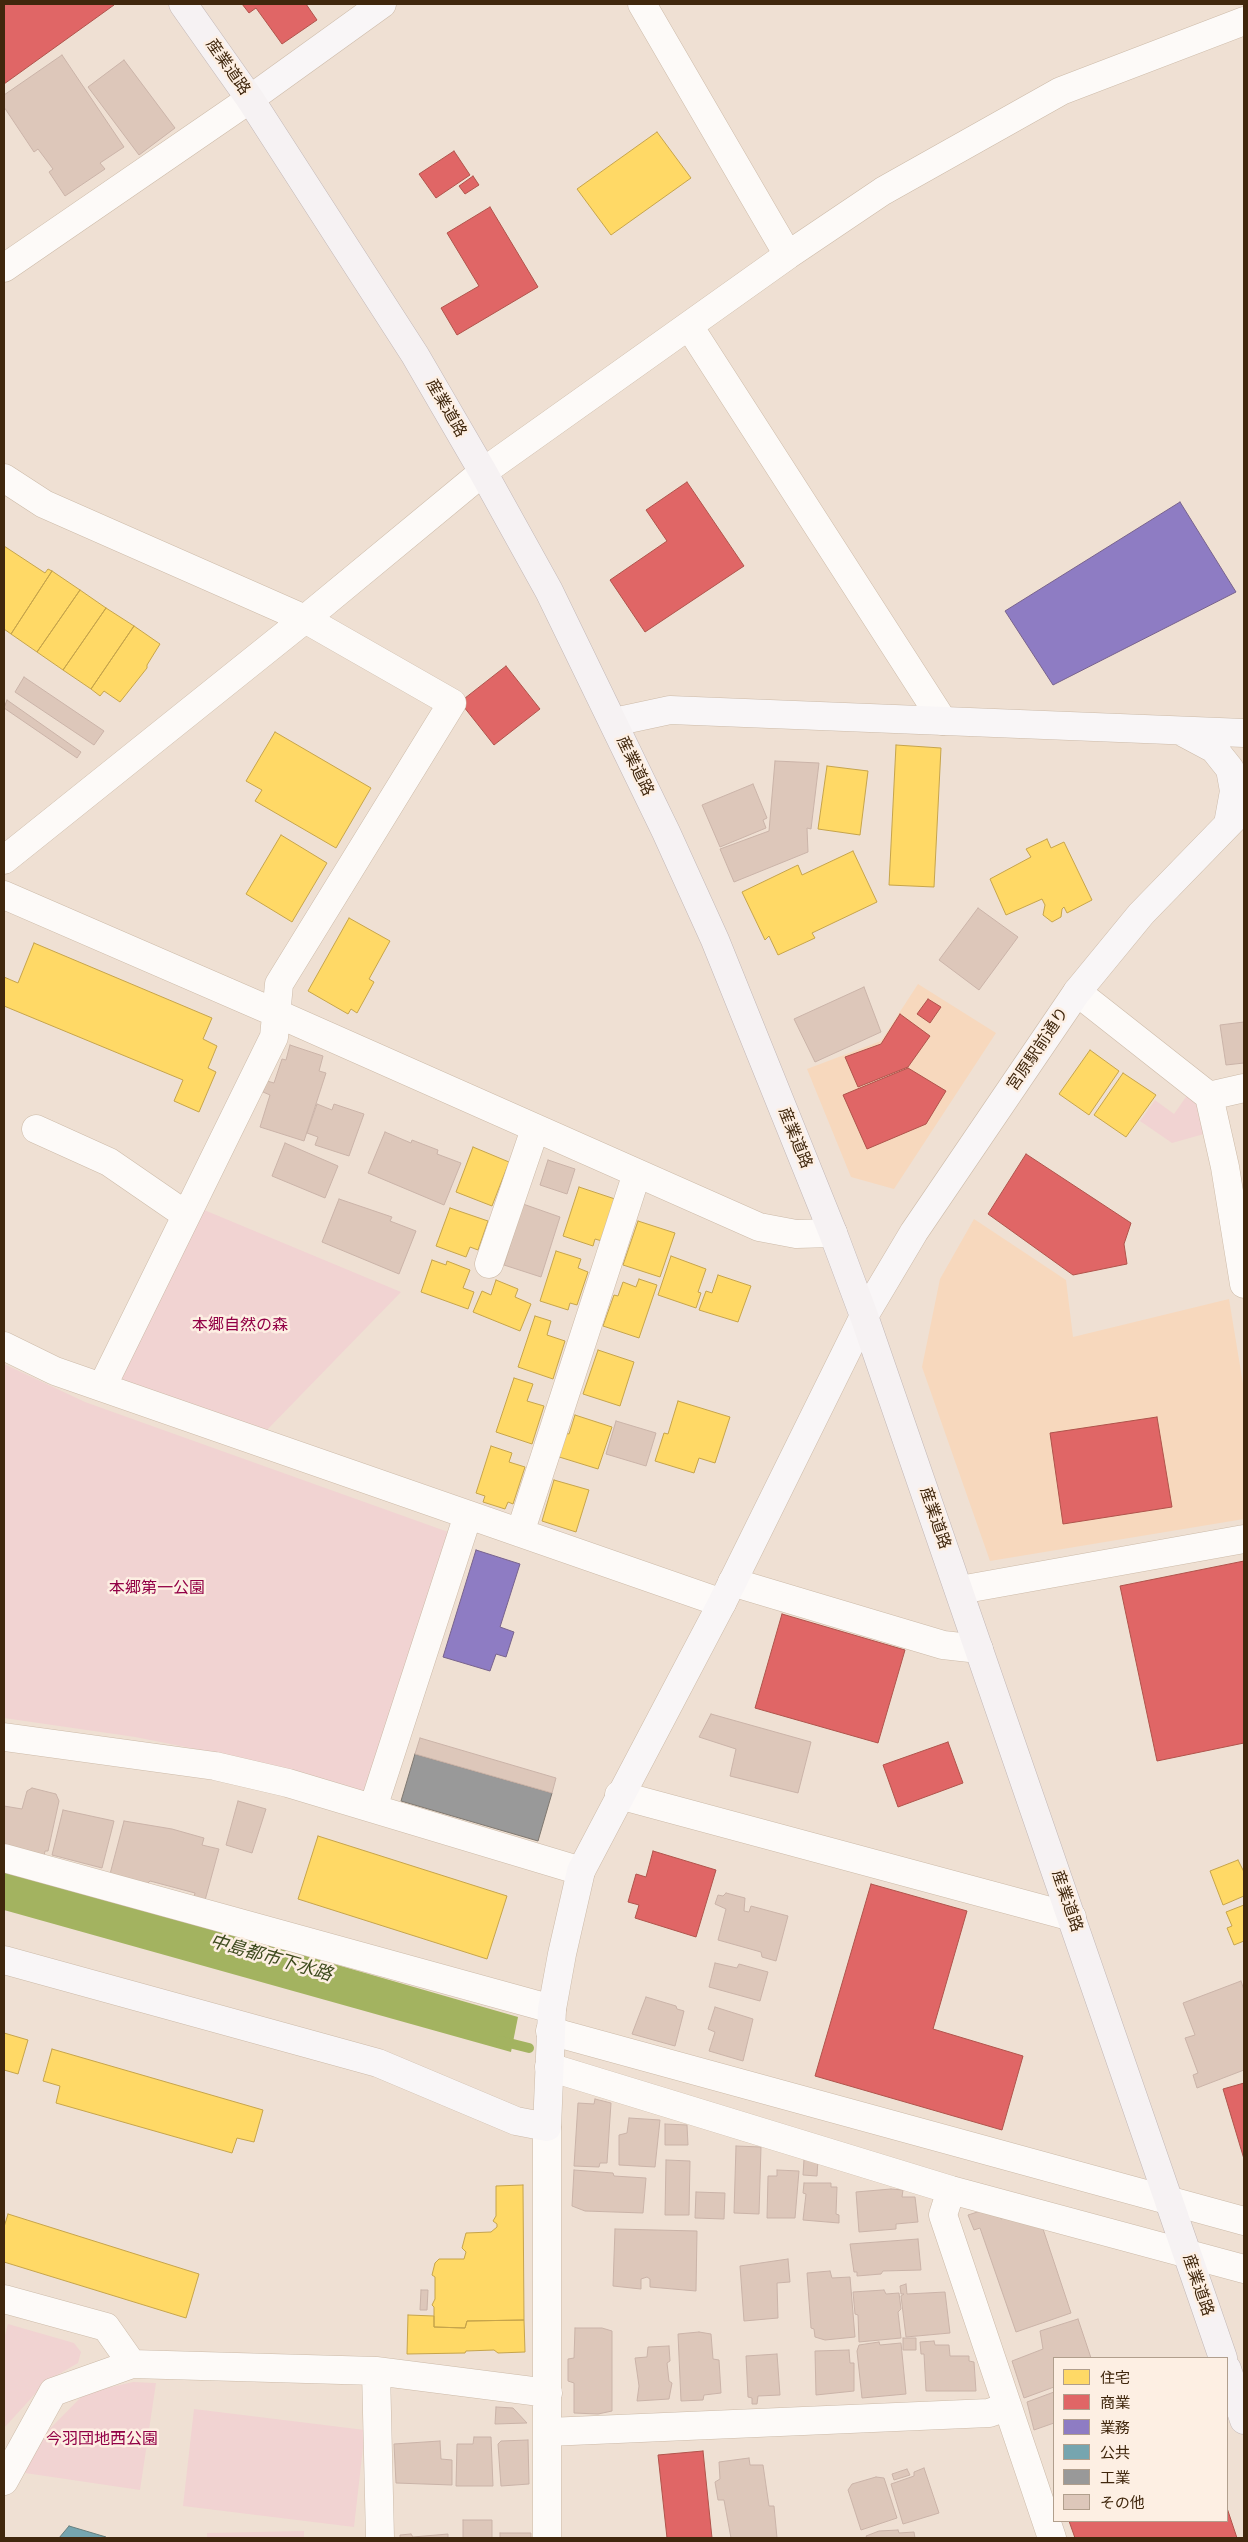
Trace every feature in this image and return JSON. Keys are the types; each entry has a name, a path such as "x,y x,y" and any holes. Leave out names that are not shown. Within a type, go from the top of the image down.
{"main road":[{"name":"産業道路","path":"183,4 250,99 415,355 483,472 549,591 614,722 715,940 833,1233 864,1316 960,1590 1223,2357"},
{"path":"1228,2372 1244,2420"}],"street":[{"path":"4,268 250,99 382,4"},
{"path":"642,4 788,255"},
{"path":"4,860 305,619 483,472 788,255 883,191 1061,91 1244,22"},
{"path":"689,326 943,721"},
{"path":"4,478 44,504 305,619 452,703 279,984 274,1037 102,1387"},
{"path":"614,722 670,710 1244,733"},
{"path":"1179,730 1214,749 1230,768 1236,816"},
{"name":"宮原駅前通り","path":"547,2127 551,2020 562,1954 581,1871 619,1795 727,1592 864,1316 918,1226 1077,992 1141,914 1236,816"},
{"path":"4,895 276,1012 760,1227 796,1234 833,1233"},
{"path":"1077,992 1209,1096 1225,1168 1244,1284"},
{"path":"1209,1096 1244,1088"},
{"path":"489,1264 535,1128"},
{"path":"36,1130 109,1162 186,1216"},
{"path":"520,1533 637,1173"},
{"path":"4,1346 55,1371 520,1533 727,1592 942,1646 979,1649"},
{"path":"373,1808 468,1515"},
{"path":"960,1590 1244,1539"},
{"path":"4,1737 215,1766 288,1783 581,1871"},
{"path":"619,1795 1072,1917"},
{"path":"4,1858 1244,2222"},
{"path":"4,1960 378,2063 516,2121 547,2127 547,2538"},
{"path":"549,2067 950,2190 1244,2269"},
{"path":"950,2190 943,2216 1006,2407 1052,2538"},
{"path":"4,2299 106,2327 132,2364"},
{"path":"4,2476 53,2392 132,2364 376,2371 548,2393"},
{"path":"376,2371 380,2538"},
{"path":"548,2432 989,2413 1006,2407"}],"shaded area":[{"path":"918,984 996,1033 894,1189 851,1177 807,1069 881,1041"},
{"path":"974,1219 1066,1280 1073,1337 1229,1299 1244,1390 1244,1519 990,1561 922,1367 940,1279"}],"green space":[{"path":"1188,1094 1197,1104 1204,1134 1172,1143 1140,1121 1155,1100 1174,1114"},
{"name":"本郷自然の森","path":"197,1207 401,1292 266,1431 115,1381"},
{"name":"本郷第一公園","path":"4,1364 85,1402 451,1533 365,1792 226,1755 135,1737 4,1718"},
{"name":"今羽団地西公園","path":"8,2324 74,2343 81,2352 78,2363 47,2381 4,2428 4,2339"},
{"name":"今羽団地西公園","path":"133,2382 156,2383 140,2490 25,2473 34,2445 85,2393"},
{"path":"194,2409 365,2430 354,2527 183,2506"},
{"path":"304,2531 304,2538 207,2538 207,2533"}],"water":[{"path":"4,1869 518,2017 511,2052 4,1910"}],"building: 住宅":[{"path":"657,132 691,178 611,235 577,189"},
{"path":"4,546 45,573 48,569 52,571 11,634 4,629"},
{"path":"52,571 80,590 37,652 11,634"},
{"path":"80,590 106,608 63,670 37,652"},
{"path":"106,608 134,626 91,689 63,670"},
{"path":"134,626 160,644 147,668 120,702 104,691 100,696 91,689"},
{"path":"275,732 371,788 336,848 255,801 262,790 246,781"},
{"path":"896,745 941,748 934,887 889,885"},
{"path":"827,766 868,771 860,835 818,829"},
{"path":"281,835 327,863 292,922 246,894"},
{"path":"1047,839 1051,848 1064,842 1092,900 1067,913 1064,907 1061,917 1052,922 1043,915 1045,905 1042,899 1006,915 990,879 1031,857 1026,849"},
{"path":"853,851 877,902 812,933 815,938 778,955 769,936 765,940 742,892 798,865 802,875"},
{"path":"349,918 390,941 369,979 374,982 357,1013 351,1009 348,1014 308,991"},
{"path":"34,943 212,1018 203,1039 217,1046 208,1068 216,1072 199,1112 174,1101 183,1080 4,1006 4,977 18,983"},
{"path":"1090,1050 1119,1071 1089,1115 1059,1094"},
{"path":"1123,1073 1156,1095 1126,1137 1094,1115"},
{"path":"473,1147 509,1162 492,1206 456,1192"},
{"path":"579,1187 615,1199 602,1241 595,1239 593,1246 563,1236"},
{"path":"450,1208 488,1221 478,1250 470,1247 466,1257 436,1246"},
{"path":"638,1221 675,1233 660,1277 623,1265"},
{"path":"556,1251 581,1259 578,1268 588,1272 577,1305 570,1303 568,1310 540,1301"},
{"path":"671,1256 706,1269 698,1292 701,1293 696,1308 658,1295"},
{"path":"432,1260 446,1265 447,1261 470,1270 463,1288 474,1292 468,1309 421,1292"},
{"path":"718,1275 751,1286 738,1322 699,1310 706,1291 712,1293"},
{"path":"639,1279 657,1285 639,1338 603,1326 614,1295 618,1296 623,1282 636,1287"},
{"path":"496,1280 518,1289 515,1297 531,1304 520,1331 473,1312 482,1291 491,1295"},
{"path":"535,1316 551,1321 547,1335 565,1341 553,1379 518,1367"},
{"path":"598,1350 634,1362 620,1406 583,1394"},
{"path":"514,1378 533,1384 527,1401 544,1406 532,1444 496,1432"},
{"path":"678,1401 730,1417 715,1463 699,1458 694,1473 655,1461 664,1433 668,1434"},
{"path":"575,1415 612,1427 598,1469 556,1456 564,1433 569,1434"},
{"path":"491,1446 512,1453 509,1462 525,1467 513,1504 508,1502 505,1509 483,1502 485,1496 476,1493"},
{"path":"554,1480 589,1490 576,1532 542,1521"},
{"path":"318,1836 507,1896 487,1959 298,1899"},
{"path":"1238,1860 1244,1872 1244,1896 1223,1905 1210,1871"},
{"path":"1244,1905 1244,1941 1234,1945 1227,1928 1232,1926 1226,1912"},
{"path":"4,2033 28,2040 18,2074 4,2070"},
{"path":"52,2049 263,2110 254,2142 237,2138 232,2153 56,2103 60,2086 43,2081"},
{"path":"523,2185 524,2320 467,2321 465,2328 434,2327 434,2307 432,2305 435,2299 435,2277 432,2275 435,2263 439,2259 464,2259 466,2252 462,2248 466,2233 491,2232 497,2227 497,2224 493,2221 496,2216 496,2186"},
{"path":"8,2214 199,2274 186,2318 4,2262 4,2227"},
{"path":"408,2315 434,2316 434,2327 465,2328 467,2321 524,2320 525,2352 498,2353 494,2350 466,2351 465,2353 407,2354"}],"building: 商業":[{"path":"4,4 114,4 114,5 4,84"},
{"path":"242,4 306,4 317,20 282,44 256,8 249,13"},
{"path":"454,151 470,175 436,198 419,174"},
{"path":"473,176 479,185 465,194 459,186"},
{"path":"490,207 538,287 457,335 441,308 479,286 447,233"},
{"path":"687,482 744,566 645,632 610,580 667,541 646,510"},
{"path":"506,666 540,709 494,745 460,702"},
{"path":"928,999 941,1007 930,1023 917,1014"},
{"path":"900,1014 930,1036 908,1067 858,1087 845,1057 881,1044"},
{"path":"908,1068 946,1091 926,1124 867,1149 843,1095"},
{"path":"1026,1154 1131,1223 1124,1244 1127,1264 1073,1275 988,1214"},
{"path":"1157,1417 1172,1507 1063,1524 1050,1433"},
{"path":"1244,1561 1244,1743 1157,1761 1120,1586"},
{"path":"782,1614 905,1650 878,1743 755,1708"},
{"path":"948,1742 963,1783 898,1807 883,1765"},
{"path":"653,1851 716,1870 696,1937 635,1918 639,1905 628,1902 636,1874 646,1877"},
{"path":"871,1884 967,1911 933,2029 1023,2056 1002,2130 815,2076"},
{"path":"1244,2083 1244,2159 1223,2089"},
{"path":"703,2451 712,2538 667,2538 658,2455"},
{"path":"1228,2511 1237,2538 1075,2538 1069,2522 1228,2522"}],"building: 業務":[{"path":"1180,502 1236,592 1053,685 1005,611"},
{"path":"476,1550 520,1564 500,1627 514,1632 506,1657 496,1654 490,1671 443,1657"}],"building: 公共":[{"path":"69,2526 106,2537 106,2538 59,2538"}],"building: 工業":[{"path":"415,1754 552,1793 538,1841 401,1801"}],"building: その他":[{"path":"62,55 124,147 100,163 105,169 65,196 49,172 53,169 38,149 34,152 4,107 4,95"},
{"path":"124,60 175,128 139,155 88,87"},
{"path":"24,677 104,731 94,745 15,692"},
{"path":"7,700 81,752 77,758 4,708"},
{"path":"775,761 819,763 811,829 807,828 808,852 734,882 720,849 769,831"},
{"path":"753,784 767,818 763,820 766,828 720,847 702,805"},
{"path":"978,908 1018,937 979,990 939,960"},
{"path":"864,987 881,1032 815,1062 794,1019"},
{"path":"1244,1022 1244,1063 1226,1065 1220,1025"},
{"path":"290,1045 323,1056 319,1071 326,1073 304,1141 260,1127 270,1095 263,1092 267,1081 274,1083 282,1059 286,1060"},
{"path":"317,1104 332,1110 334,1104 364,1114 349,1156 315,1145 318,1137 307,1133"},
{"path":"385,1132 411,1143 412,1140 438,1150 437,1154 461,1163 444,1205 368,1173"},
{"path":"285,1143 338,1166 325,1198 272,1176"},
{"path":"548,1160 575,1169 567,1194 540,1185"},
{"path":"339,1199 392,1217 390,1221 416,1231 399,1274 322,1242"},
{"path":"523,1204 560,1217 541,1277 504,1265"},
{"path":"616,1421 656,1433 646,1466 606,1454"},
{"path":"711,1714 811,1742 798,1793 730,1776 736,1749 699,1737"},
{"path":"420,1738 556,1778 552,1793 415,1754"},
{"path":"32,1788 56,1794 59,1801 48,1851 45,1851 44,1856 4,1846 4,1806 22,1809 27,1791"},
{"path":"238,1801 266,1809 252,1853 226,1845"},
{"path":"63,1810 114,1821 102,1868 52,1855"},
{"path":"124,1821 172,1829 204,1838 202,1845 219,1849 204,1904 193,1900 195,1893 150,1881 147,1884 110,1874"},
{"path":"726,1893 745,1898 744,1911 749,1912 751,1906 788,1916 776,1961 762,1957 761,1952 718,1940 726,1909 715,1904 718,1895 723,1896"},
{"path":"715,1963 737,1968 739,1964 768,1972 760,2001 709,1987"},
{"path":"1241,1981 1244,1990 1244,2070 1197,2088 1193,2075 1198,2073 1185,2038 1195,2035 1183,2003"},
{"path":"646,1997 676,2006 677,2009 684,2011 675,2046 632,2034"},
{"path":"715,2007 753,2019 743,2061 709,2051 715,2032 708,2029"},
{"path":"595,2099 611,2103 607,2163 600,2163 599,2167 574,2166 578,2103 594,2104"},
{"path":"629,2118 660,2120 655,2167 619,2165 619,2135 627,2133"},
{"path":"665,2124 687,2125 688,2145 665,2145"},
{"path":"736,2146 761,2147 759,2214 734,2213"},
{"path":"804,2159 818,2159 817,2176 803,2175"},
{"path":"666,2160 690,2161 689,2215 665,2215"},
{"path":"574,2170 613,2173 614,2176 646,2178 643,2213 585,2211 572,2206"},
{"path":"777,2170 799,2171 795,2218 767,2218 768,2176 777,2176"},
{"path":"804,2183 831,2183 831,2187 837,2187 836,2214 839,2215 839,2223 803,2220 806,2194 803,2193"},
{"path":"891,2189 903,2190 902,2197 915,2197 918,2222 896,2224 896,2229 859,2232 856,2192"},
{"path":"696,2192 725,2193 724,2219 695,2218"},
{"path":"990,2208 998,2210 1001,2219 1014,2215 1041,2223 1071,2313 1016,2332 980,2228 974,2230 968,2215"},
{"path":"615,2229 697,2231 696,2291 650,2287 650,2279 647,2277 641,2279 641,2289 613,2286"},
{"path":"918,2239 921,2270 883,2271 881,2274 857,2276 857,2272 854,2272 850,2244"},
{"path":"788,2259 790,2282 777,2283 778,2318 744,2321 740,2266"},
{"path":"830,2271 832,2278 850,2277 855,2337 825,2340 815,2337 814,2329 811,2328 807,2273"},
{"path":"906,2284 907,2294 945,2292 950,2333 906,2337 901,2296 904,2294 901,2294 900,2286"},
{"path":"421,2290 428,2290 427,2310 420,2310"},
{"path":"884,2290 886,2294 899,2293 901,2309 898,2312 901,2338 859,2342 858,2315 855,2314 853,2292"},
{"path":"1078,2319 1091,2357 1053,2357 1053,2387 1024,2398 1012,2361 1043,2349 1040,2331"},
{"path":"575,2328 602,2328 612,2331 612,2411 598,2414 574,2413 574,2383 568,2381 568,2359 574,2358"},
{"path":"699,2332 711,2334 713,2359 719,2360 721,2393 704,2395 703,2400 681,2401 678,2334"},
{"path":"903,2338 916,2338 916,2350 903,2350"},
{"path":"934,2341 935,2345 949,2345 950,2356 969,2356 969,2361 974,2362 976,2391 926,2391 924,2354 921,2354 920,2342"},
{"path":"879,2342 880,2345 901,2343 906,2394 862,2398 857,2351 859,2345"},
{"path":"669,2346 670,2361 667,2363 669,2381 672,2383 669,2399 637,2401 639,2386 635,2358 647,2357 648,2347"},
{"path":"849,2350 850,2363 854,2363 854,2391 816,2395 815,2351"},
{"path":"777,2354 780,2395 758,2396 757,2404 752,2404 752,2398 748,2397 746,2356"},
{"path":"1053,2392 1053,2423 1034,2430 1027,2402"},
{"path":"496,2407 513,2408 527,2423 495,2424"},
{"path":"474,2437 491,2437 493,2486 456,2486 457,2444 473,2444"},
{"path":"528,2440 529,2484 501,2486 498,2444 501,2441"},
{"path":"440,2441 441,2459 452,2460 452,2485 396,2483 394,2444"},
{"path":"749,2458 750,2465 763,2465 769,2506 774,2506 777,2538 731,2538 724,2500 718,2500 715,2482 720,2479 719,2462"},
{"path":"924,2468 939,2513 903,2524 891,2484 914,2476 914,2472"},
{"path":"907,2469 910,2475 894,2480 892,2474"},
{"path":"876,2477 884,2478 897,2518 861,2530 848,2490 852,2484"},
{"path":"463,2520 492,2520 492,2538 463,2538"},
{"path":"898,2530 899,2533 914,2532 915,2538 867,2538 866,2536 879,2531"},
{"path":"500,2533 531,2533 531,2538 500,2538"},
{"path":"411,2534 413,2537 448,2534 448,2538 400,2538 400,2535"}],"waterway":[{"name":"中島都市下水路","path":"501,2041 529,2048"}]}
